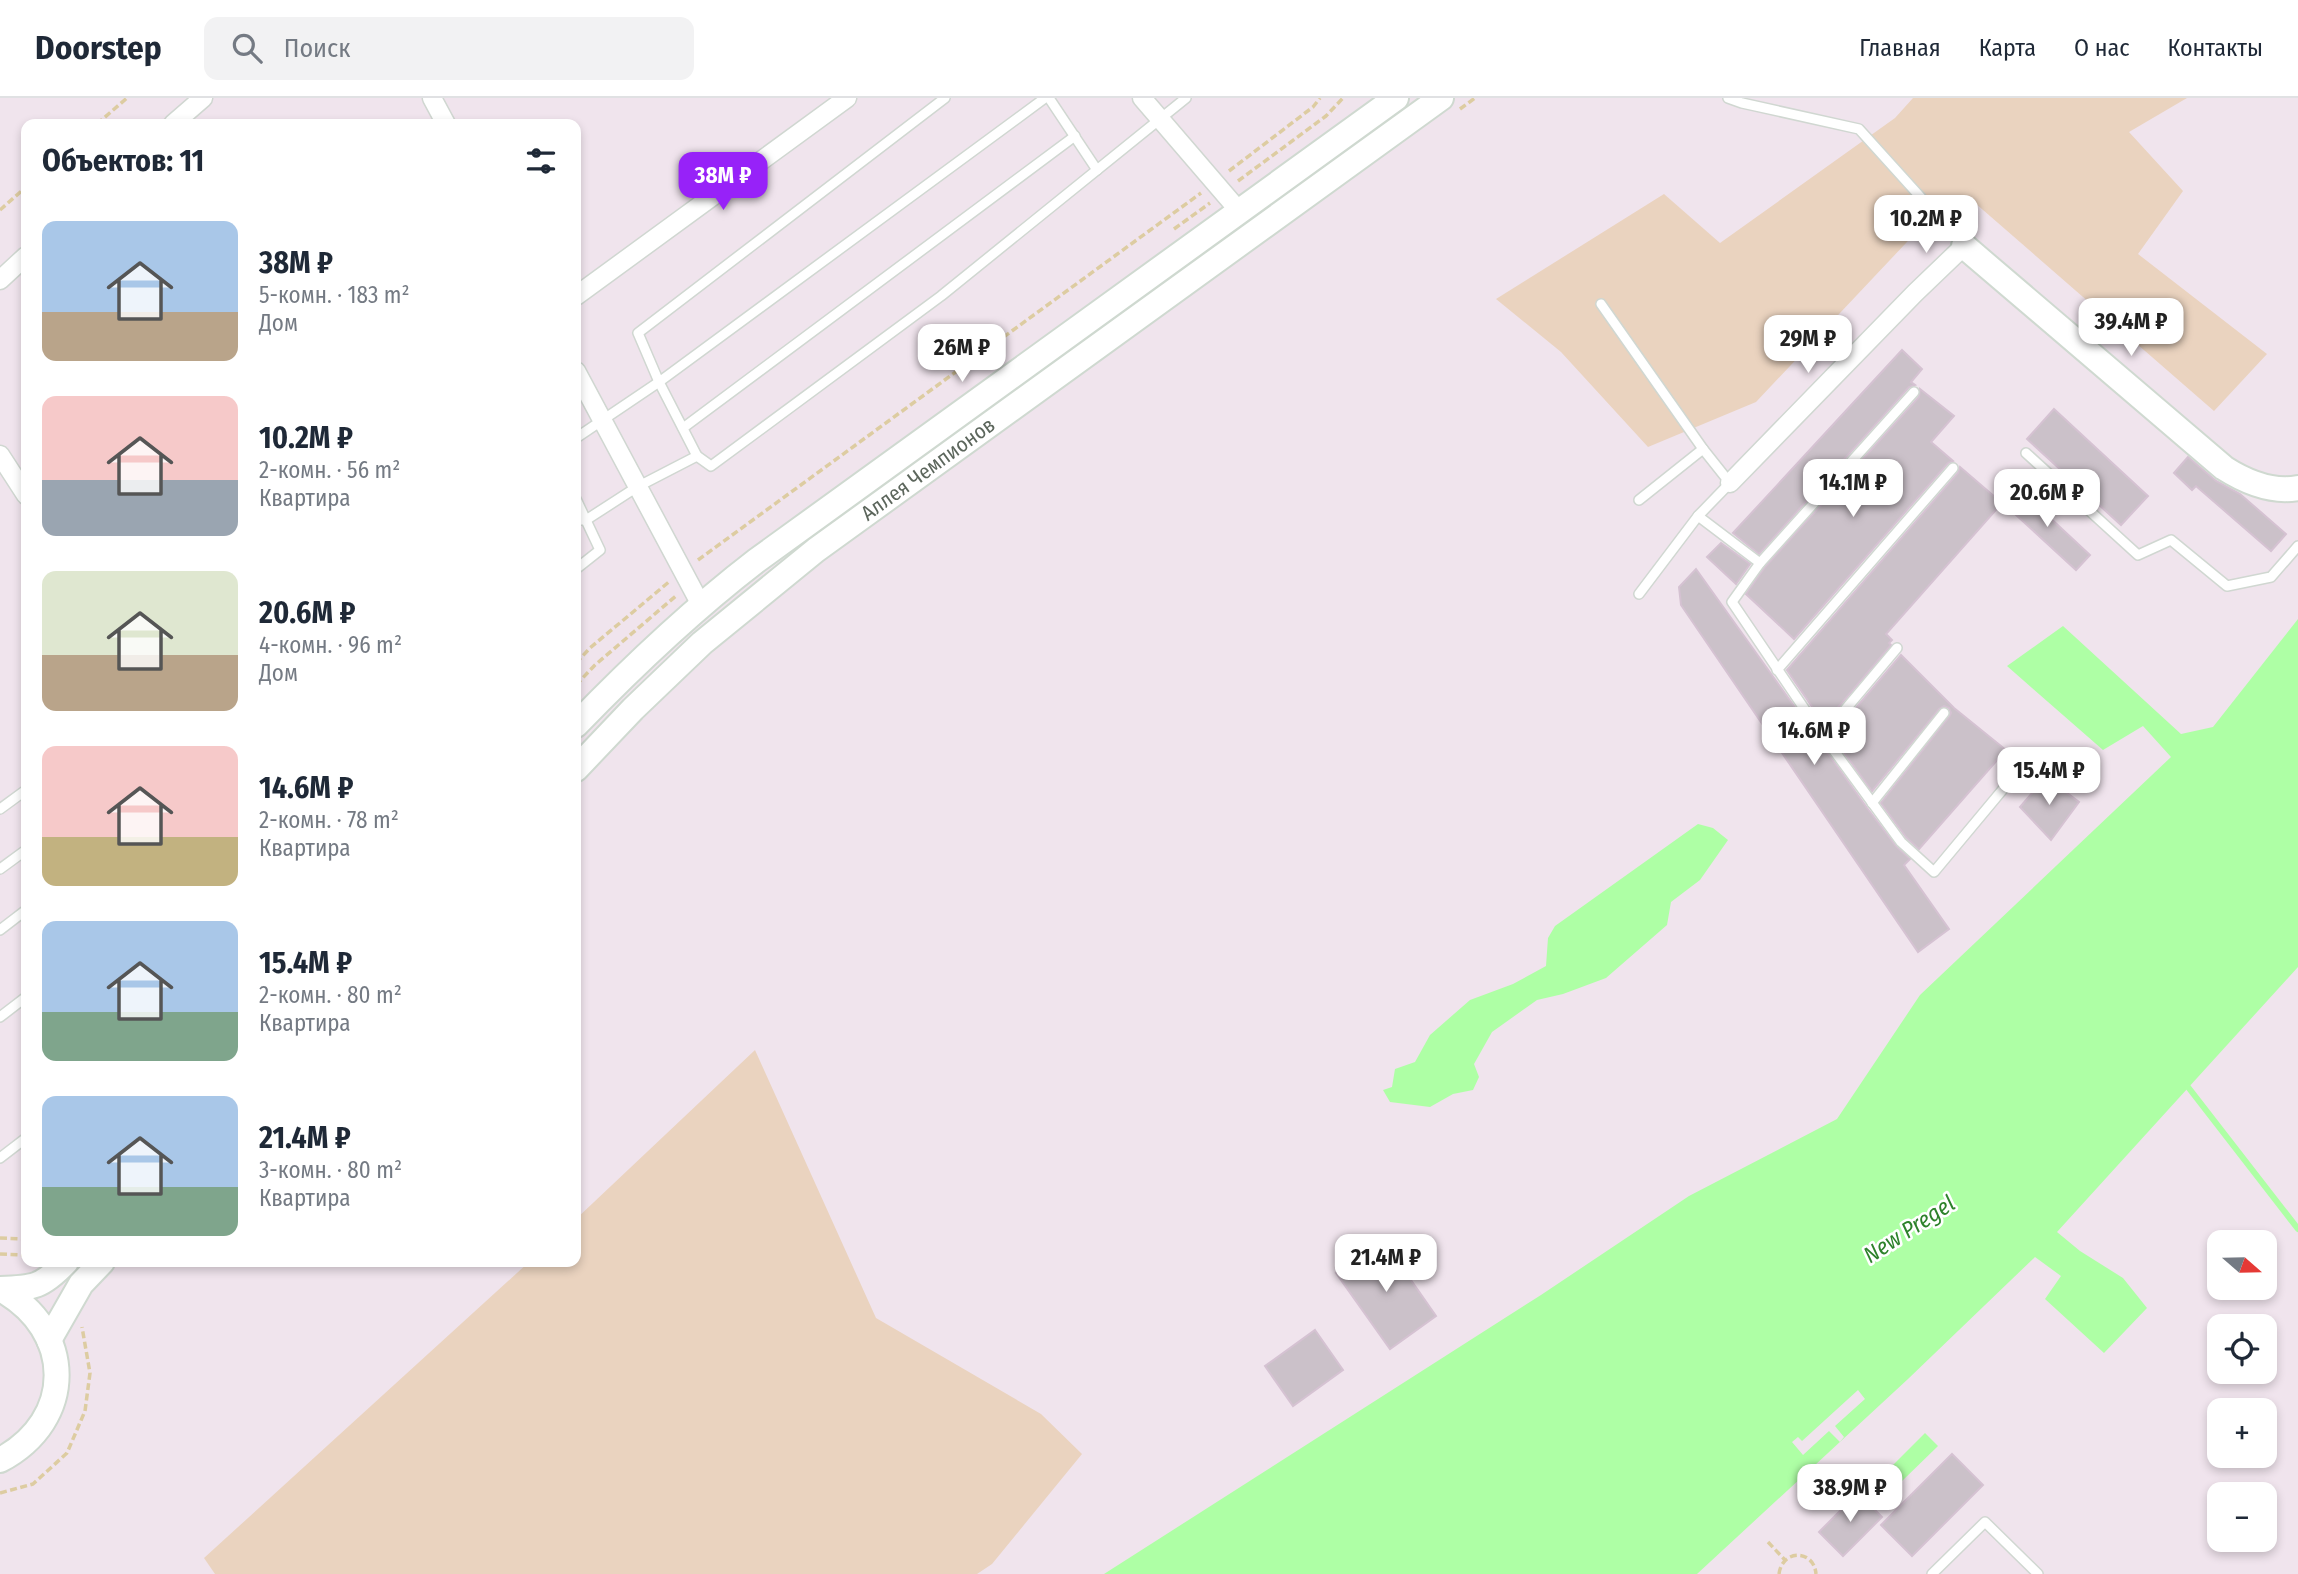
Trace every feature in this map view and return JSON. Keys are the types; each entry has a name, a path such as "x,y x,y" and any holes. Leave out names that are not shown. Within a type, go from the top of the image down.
{"main road":[{"name":"Аллея Чемпионов","path":"581,720 632,667 701,605 800,529 1396,98"},
{"name":"Аллея Чемпионов","path":"581,764 702,643 805,558 1447,106"},
{"path":"1964,246 2224,468 2246,481 2269,487 2298,488"},
{"path":"0,1289 31,1288 49,1278 61,1267"},
{"path":"49,1340 81,1284 97,1267"},
{"path":"0,1289 16,1297 30,1309 41,1324 55,1357 56,1376 55,1394 40,1427 28,1441 0,1460"}],"street":[{"path":"179,119 203,98"},
{"path":"432,98 443,119"},
{"path":"581,292 847,98"},
{"path":"1142,98 1240,212"},
{"path":"1730,483 1964,246"},
{"path":"0,280 21,261"},
{"path":"581,379 701,605"},
{"path":"0,456 21,488"}],"lane":[{"path":"945,98 638,333 659,382 697,456 711,466 942,296 1186,98"},
{"path":"581,435 659,382 1047,98 1097,170"},
{"path":"1728,98 1859,129 1964,246"},
{"path":"683,428 1074,136"},
{"path":"1601,304 1730,483 1698,516 1639,594"},
{"path":"1914,392 1760,563 1732,602 1823,736 1901,842 1934,872 2009,782"},
{"path":"1639,500 1703,449"},
{"path":"2026,453 2138,555 2171,540 2227,586 2271,577 2298,546"},
{"path":"581,565 600,550 581,520 697,456"},
{"path":"1777,670 1953,468"},
{"path":"1698,516 1760,563"},
{"path":"1823,736 1897,648"},
{"path":"1872,803 1944,713"},
{"path":"0,809 21,794"},
{"path":"0,869 21,854"},
{"path":"0,930 21,914"},
{"path":"0,1017 21,1001"},
{"path":"0,1158 21,1142"},
{"path":"1932,1574 1985,1522 2038,1574"}],"path":[{"path":"103,119 127,98"},
{"path":"581,658 682,571 1215,182 1313,107 1320,98"},
{"path":"1447,106 1475,98"},
{"path":"0,210 21,191"},
{"path":"0,1238 21,1239"},
{"path":"0,1254 21,1255"},
{"path":"1769,1542 1785,1560"},
{"path":"1779,1574 1785,1560 1793,1555 1806,1556 1814,1563 1816,1574"}],"shaded area":[{"path":"1913,98 2187,98 2129,132 2183,191 2138,254 2267,354 2214,411 1975,203 1923,225 1756,402 1648,447 1561,352 1496,299 1664,194 1720,243 1895,118"},
{"path":"755,1050 876,1318 1041,1414 1082,1454 992,1564 977,1574 215,1574 204,1558 524,1267 581,1267 581,1214"}],"water":[{"name":"New Pregel","path":"2298,619 2298,967 2057,1232 2080,1251 2123,1278 2147,1308 2104,1353 2045,1299 2061,1276 2035,1257 1908,1379 1697,1574 1104,1574 1541,1295 1689,1196 1837,1119 1920,995 2171,757 2143,726 2103,750 2007,666 2063,626 2181,734 2213,727"},
{"path":"1698,824 1713,828 1728,840 1700,880 1671,902 1667,925 1606,978 1563,994 1537,1000 1492,1032 1474,1064 1479,1077 1473,1090 1453,1094 1430,1107 1390,1102 1383,1090 1392,1087 1395,1069 1415,1062 1430,1035 1470,1000 1513,984 1546,966 1548,938 1555,926"},
{"path":"1925,1433 1938,1446 1901,1482 1889,1469"}],"pier":[{"path":"1858,1390 1865,1399 1835,1426 1844,1437 1840,1442 1829,1431 1803,1455 1792,1442 1798,1437 1802,1441"}],"building":[{"path":"1902,350 1922,369 1911,382 1915,385 1909,387 1759,554 1733,533"},
{"path":"1920,389 1954,416 1931,442 1953,461 1948,463 1794,639 1746,594 1765,567 1919,397"},
{"path":"2054,409 2148,496 2121,525 2027,439"},
{"path":"2188,457 2216,481 2240,494 2286,534 2271,551 2196,486 2192,490 2174,473"},
{"path":"1960,467 2002,503 1886,634 1892,640 1889,643 1891,645 1824,724 1787,670 1958,473"},
{"path":"2018,488 2090,555 2076,570 2004,504"},
{"path":"1721,543 1750,564 1736,584 1707,557"},
{"path":"1696,569 1867,808 1896,846 1910,859 1904,865 1949,929 1918,952 1681,605 1679,587"},
{"path":"1901,655 1954,708 2006,750 1919,849 1906,837 1881,803 1949,717 1949,708 1944,706 1939,709 1872,791 1832,736"},
{"path":"2046,777 2079,802 2051,840 2020,807"},
{"path":"1383,1240 1436,1316 1390,1349 1336,1273"},
{"path":"1315,1330 1343,1370 1293,1406 1265,1366"},
{"path":"1952,1454 1983,1485 1912,1556 1881,1525"},
{"path":"1858,1493 1882,1517 1843,1556 1819,1532"}],"waterway":[{"path":"2188,1087 2298,1229"}]}
